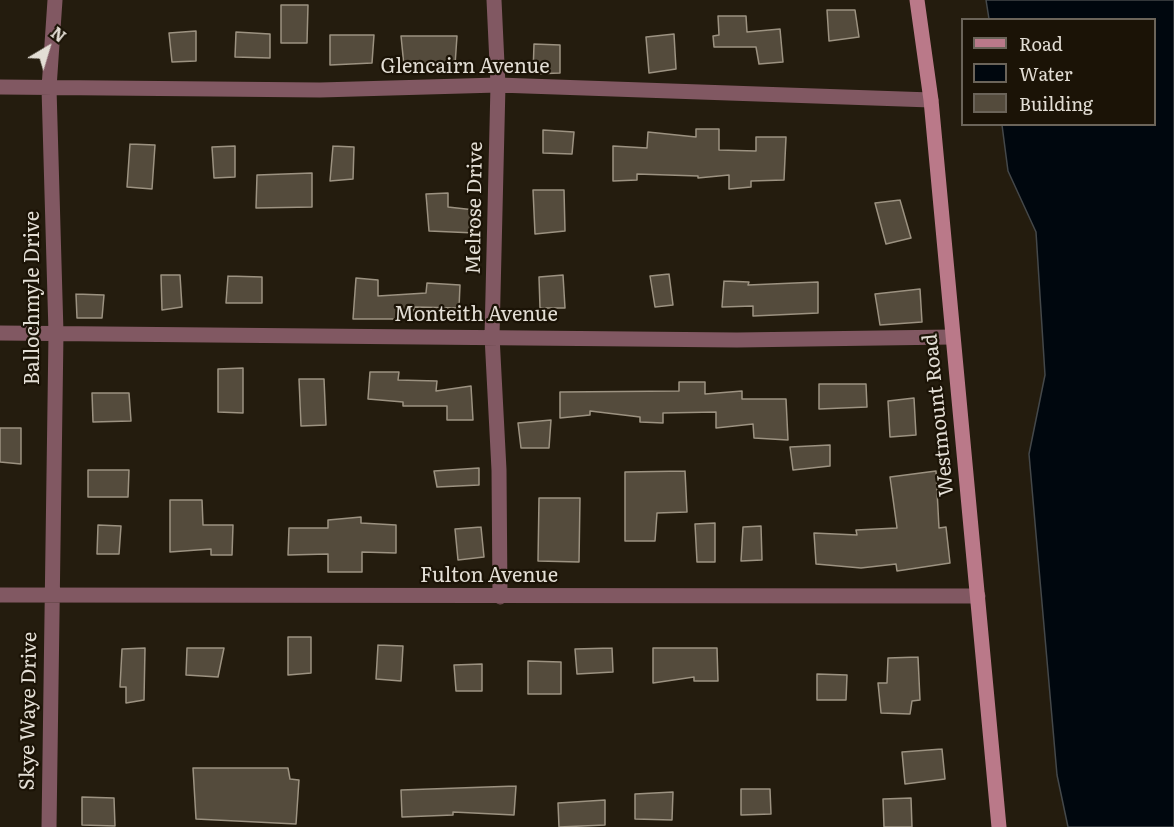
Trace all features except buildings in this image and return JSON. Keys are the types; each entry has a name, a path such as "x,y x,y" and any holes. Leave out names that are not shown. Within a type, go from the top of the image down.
{"main road":[{"name":"Westmount Road","path":"917,0 931,100 999,827"}],"street":[{"name":"Ballochmyle Drive","path":"51,596 56,333 50,88 55,0"},
{"name":"Melrose Drive","path":"494,0 498,85 492,336 499,470 500,597"},
{"name":"Glencairn Avenue","path":"0,87 320,90 498,85 931,100"},
{"name":"Monteith Avenue","path":"0,333 737,339 952,337"},
{"name":"Fulton Avenue","path":"0,595 978,596"},
{"name":"Skye Waye Drive","path":"49,827 51,596"}],"water":[{"path":"986,0 1174,0 1174,827 1068,827 1057,775 1029,454 1045,375 1036,232 1008,171 1002,126 1156,126 1156,18 989,18"}]}
